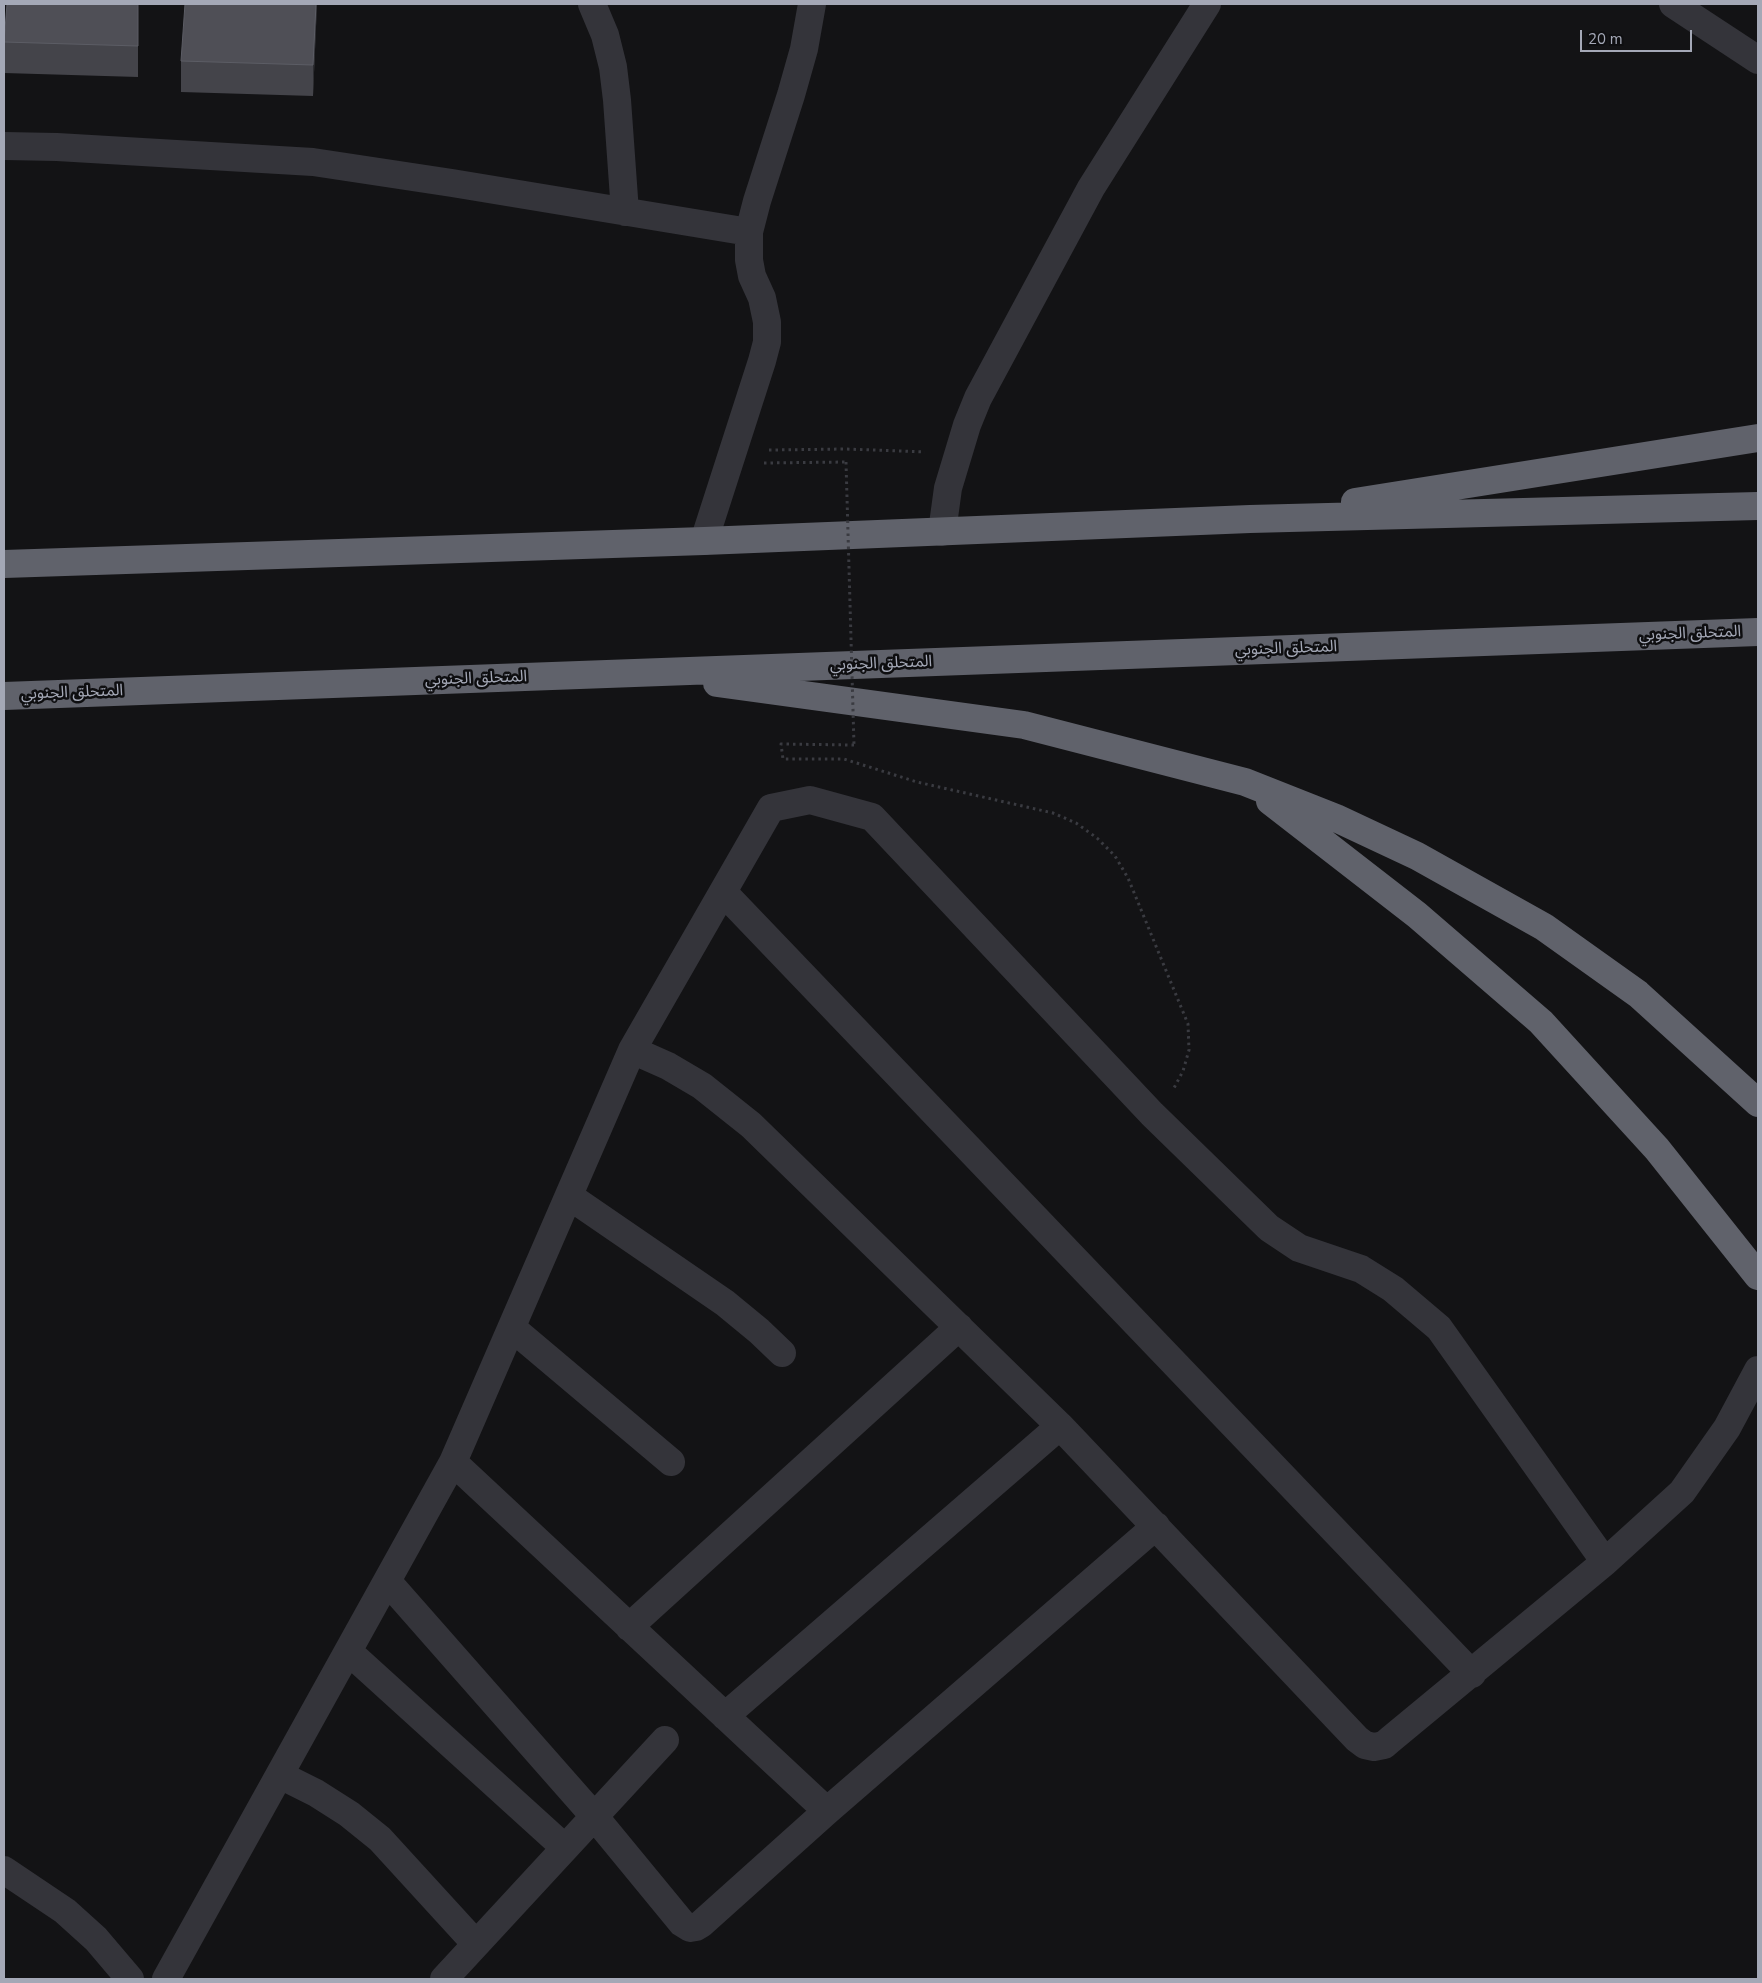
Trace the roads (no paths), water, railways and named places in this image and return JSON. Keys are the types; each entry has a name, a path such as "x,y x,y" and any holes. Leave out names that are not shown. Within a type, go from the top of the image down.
{"highway":[{"path":"1250,519 1758,438"},
{"path":"4,564 704,541 1250,519 1758,506"},
{"name":"المتحلق الجنوبي","path":"4,696 1758,632"},
{"path":"644,673 1024,726 1245,782 1336,818 1417,856 1544,927 1638,994 1758,1103"},
{"path":"1245,782 1416,915 1541,1022 1657,1149 1758,1276"}],"street":[{"path":"592,4 605,35 613,67 625,212"},
{"path":"704,541 767,342 767,322 762,298 752,276 749,260 749,232 804,48 812,4"},
{"path":"942,532 948,488 958,453 978,398 1091,188 1208,4"},
{"path":"1673,4 1758,60"},
{"path":"4,146 57,147 313,162 749,232"},
{"path":"166,1979 453,1462 632,1050 771,808 810,800 872,817 1152,1114 1269,1228 1299,1248 1360,1269 1369,1274 1393,1289 1439,1328 1605,1562"},
{"path":"723,892 1472,1674"},
{"path":"632,1050 668,1066 702,1086 751,1125 1060,1426 1357,1739 1365,1745 1374,1747 1384,1745 1605,1562 1682,1492 1727,1428 1758,1370"},
{"path":"569,1196 725,1303 782,1353"},
{"path":"629,1627 959,1327"},
{"path":"512,1328 671,1462"},
{"path":"725,1716 1060,1426"},
{"path":"453,1462 827,1811"},
{"path":"388,1582 594,1816 682,1922 690,1928 701,1924 827,1811 1156,1526"},
{"path":"349,1652 565,1848"},
{"path":"444,1979 666,1740"},
{"path":"280,1775 316,1792 349,1814 380,1839 476,1944"},
{"path":"4,1870 65,1911 96,1939 130,1979"}]}
